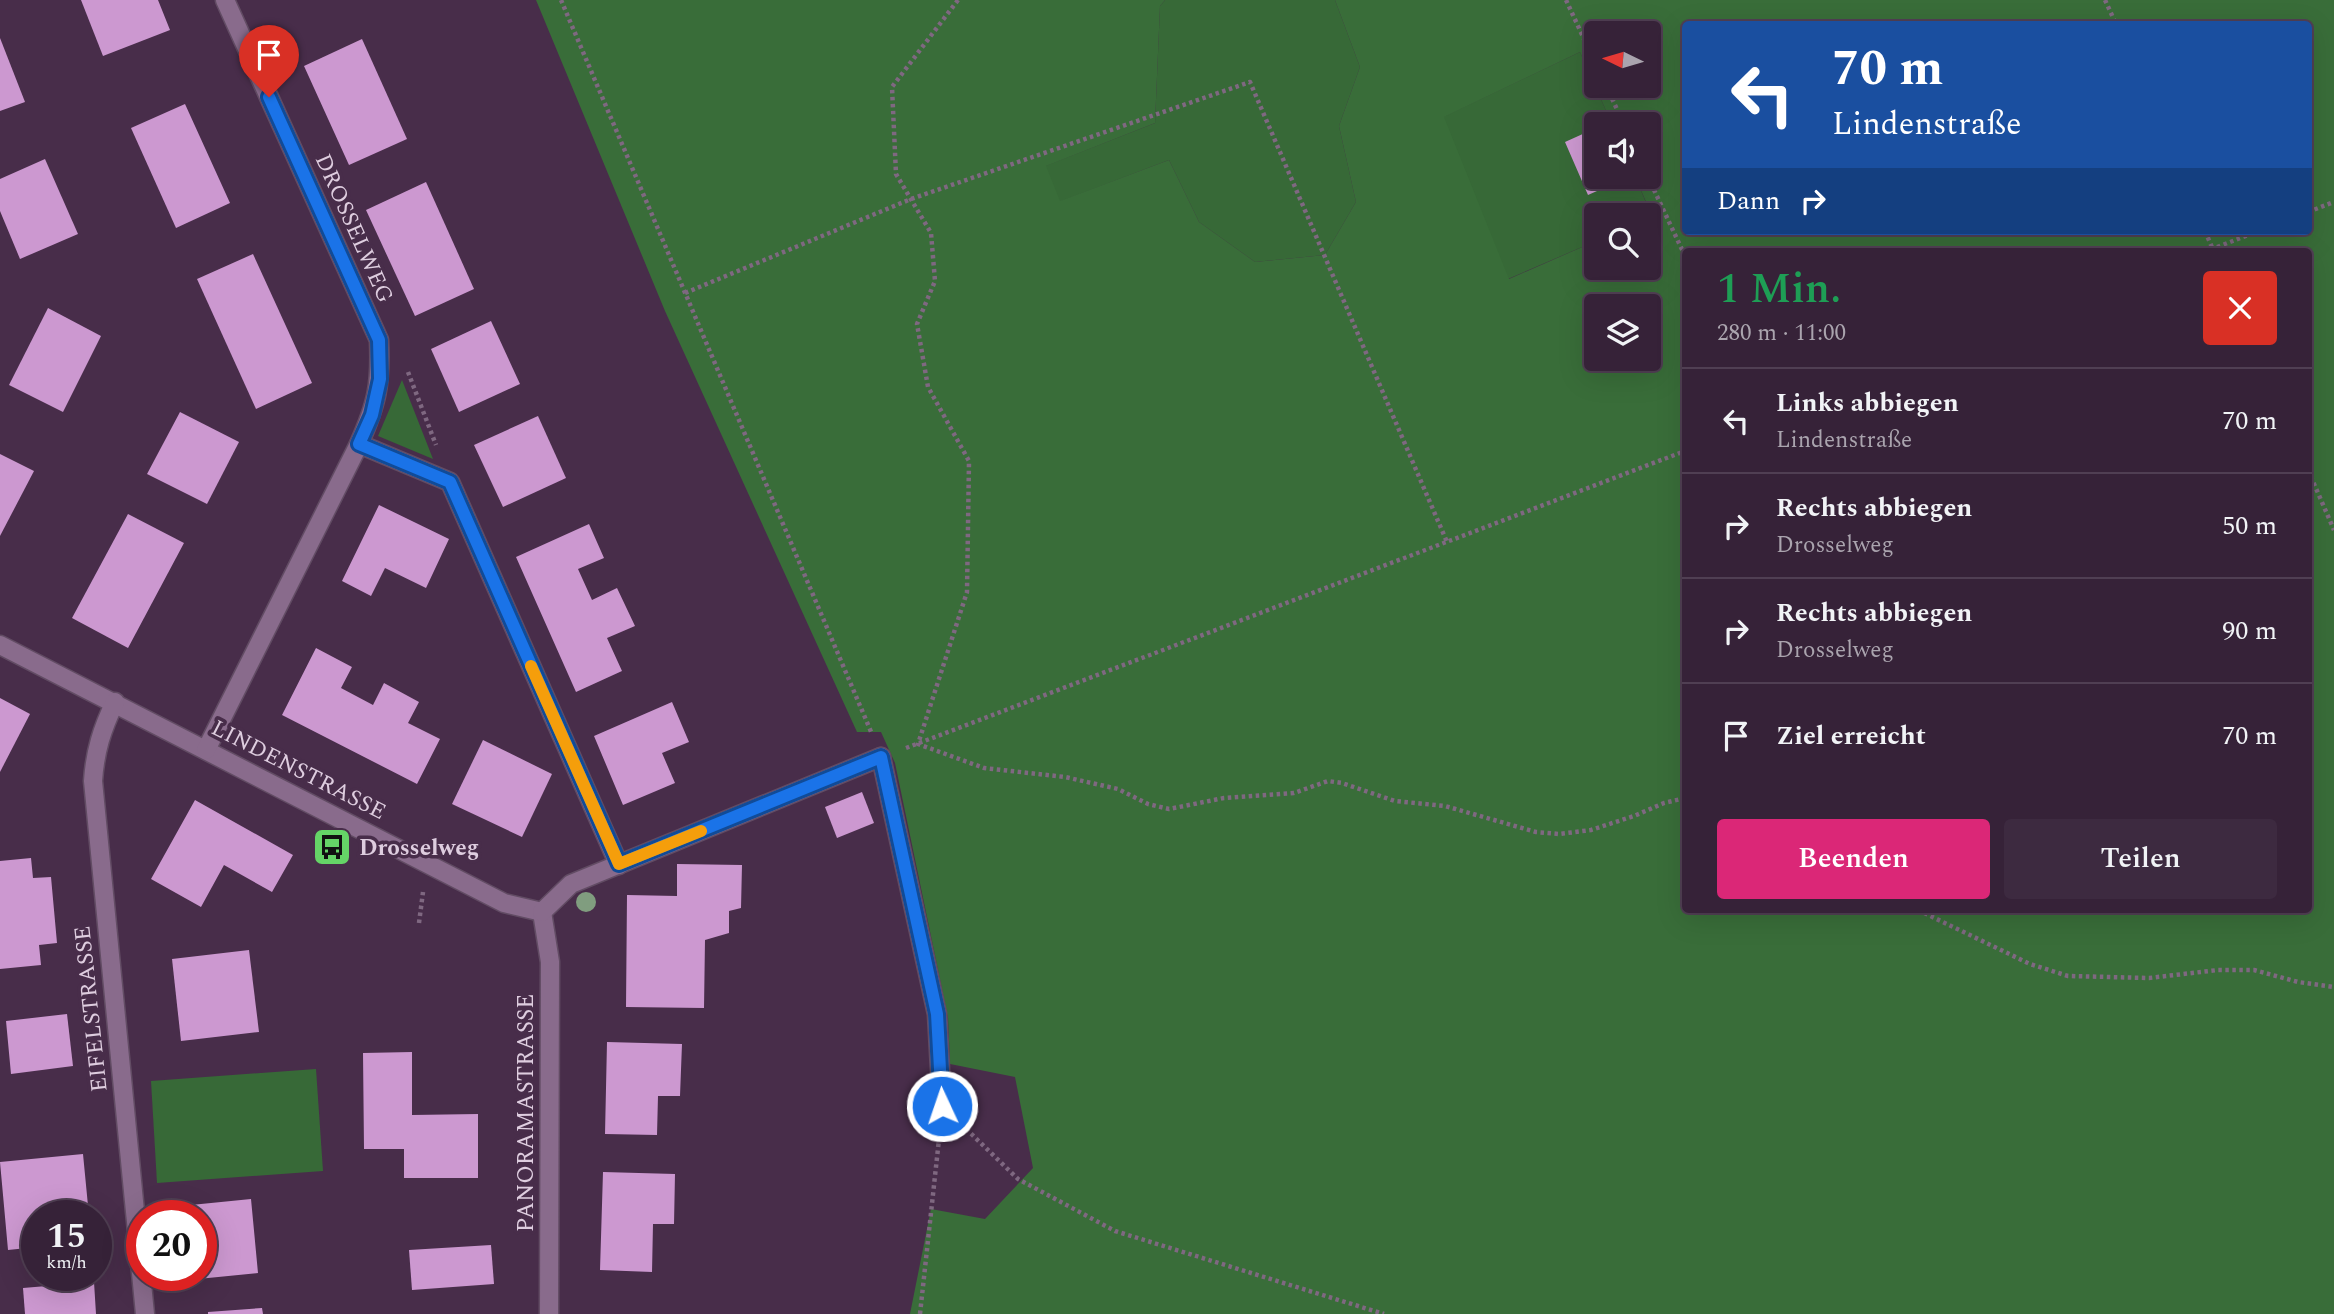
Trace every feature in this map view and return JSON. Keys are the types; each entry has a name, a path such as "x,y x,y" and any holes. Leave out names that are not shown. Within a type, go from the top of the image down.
{"street":[{"name":"DROSSELWEG","path":"206,750 359,444 372,415 380,379 379,340 225,0"},
{"path":"359,444 450,482 619,864"},
{"name":"LINDENSTRASSE","path":"0,645 504,903 542,912"},
{"name":"EIFELSTRASSE","path":"115,702 101,729 95,752 93,781 145,1314"},
{"path":"542,912 571,884 881,757 937,1014 942,1106"},
{"name":"PANORAMASTRASSE","path":"542,912 550,962 549,1314"}],"path":[{"path":"561,0 881,757 1682,452"},
{"path":"918,744 967,592 969,461 928,387 917,324 935,281 931,233 896,174 892,87 958,0"},
{"path":"1566,0 1584,39"},
{"path":"2105,0 2115,21"},
{"path":"685,293 911,199 1250,82 1447,542"},
{"path":"1654,189 1682,250"},
{"path":"2312,210 2334,202"},
{"path":"2218,248 2249,235"},
{"path":"379,340 406,367 450,482"},
{"path":"2312,479 2334,530"},
{"path":"918,744 984,768 1065,776 1118,789 1148,804 1168,809 1224,798 1294,793 1328,781 1395,801 1445,806 1536,832 1559,834 1591,830 1682,799"},
{"path":"1924,913 2030,964 2068,976 2149,978 2218,970 2254,970 2298,982 2334,987"},
{"path":"920,1314 942,1106"},
{"path":"942,1106 1018,1179 1115,1231 1384,1314"}],"green space":[{"path":"536,0 1165,0 1160,6 1155,123 1046,166 1060,201 1169,160 1199,222 1255,262 1325,255 1356,202 1339,126 1360,67 1335,0 2334,0 2334,1314 910,1314 931,1209 985,1219 1033,1168 1015,1077 950,1064 948,1018 895,763 881,732 857,732 665,311","holes":["1584,21 1661,21 1661,98 1600,98 1607,112 1661,112 1661,189 1640,189 1647,203 1661,203 1661,280 1584,280 1584,246 1509,279 1444,117 1580,52 1584,61"]},
{"path":"1165,0 1335,0 1360,67 1339,126 1356,202 1325,255 1255,262 1199,222 1169,160 1059,202 1045,166 1155,123 1160,6"},
{"path":"1580,52 1584,61 1584,98 1600,98 1607,112 1584,112 1584,189 1640,189 1646,203 1584,203 1584,246 1508,279 1443,117"},
{"path":"402,380 433,459 378,436"},
{"path":"316,1069 323,1171 157,1183 151,1081"}],"building":[{"path":"81,0 158,0 170,30 103,56"},
{"path":"0,38 25,102 0,111"},
{"path":"362,39 407,139 349,165 304,66"},
{"path":"185,104 230,203 176,228 131,128"},
{"path":"1584,133 1584,186 1565,142"},
{"path":"45,159 78,234 20,259 0,211 0,179"},
{"path":"426,182 474,289 415,316 366,210"},
{"path":"1585,189 1602,189 1588,195"},
{"path":"253,254 312,383 256,409 197,279"},
{"path":"48,308 101,336 63,412 9,385"},
{"path":"491,321 520,384 459,412 431,349"},
{"path":"180,412 239,442 207,504 147,474"},
{"path":"538,416 566,478 503,507 474,445"},
{"path":"0,454 34,471 0,536"},
{"path":"379,505 449,539 426,588 385,568 371,596 342,581"},
{"path":"128,514 184,543 128,648 72,618"},
{"path":"589,524 604,558 578,569 592,600 617,588 635,626 607,638 622,671 576,692 516,557"},
{"path":"316,648 352,667 341,688 373,705 384,683 419,702 408,723 440,739 417,784 282,715"},
{"path":"0,698 30,714 0,772"},
{"path":"672,702 689,742 662,753 675,783 623,805 594,736"},
{"path":"483,740 552,774 522,837 452,804"},
{"path":"862,792 874,823 837,838 825,807"},
{"path":"195,800 293,855 272,892 224,865 201,907 151,879"},
{"path":"31,858 33,878 51,877 57,943 39,945 41,965 0,969 0,861"},
{"path":"677,864 742,865 741,908 729,911 729,933 705,940 704,1008 626,1007 627,895 677,896"},
{"path":"249,950 259,1032 181,1041 172,959"},
{"path":"67,1014 73,1066 11,1074 6,1021"},
{"path":"607,1042 682,1044 680,1096 658,1096 657,1135 605,1134"},
{"path":"412,1052 412,1115 478,1114 478,1178 404,1178 404,1149 364,1149 363,1053"},
{"path":"83,1154 87,1200 21,1200 21,1249 8,1250 0,1162"},
{"path":"603,1172 675,1174 674,1224 653,1224 652,1272 600,1270"},
{"path":"251,1199 258,1273 217,1277 217,1202"},
{"path":"491,1245 494,1284 412,1290 409,1250"},
{"path":"23,1291 95,1291 96,1314 25,1314"},
{"path":"262,1308 263,1314 208,1314 208,1312"}],"slow traffic":[{"path":"531,666 619,864 701,831"}],"place":[{"name":"Drosselweg","path":"332,847"}],"route":[{"path":"269,97 379,340 380,379 372,415 359,444 450,482 619,864 881,757 937,1014 942,1106"}]}
